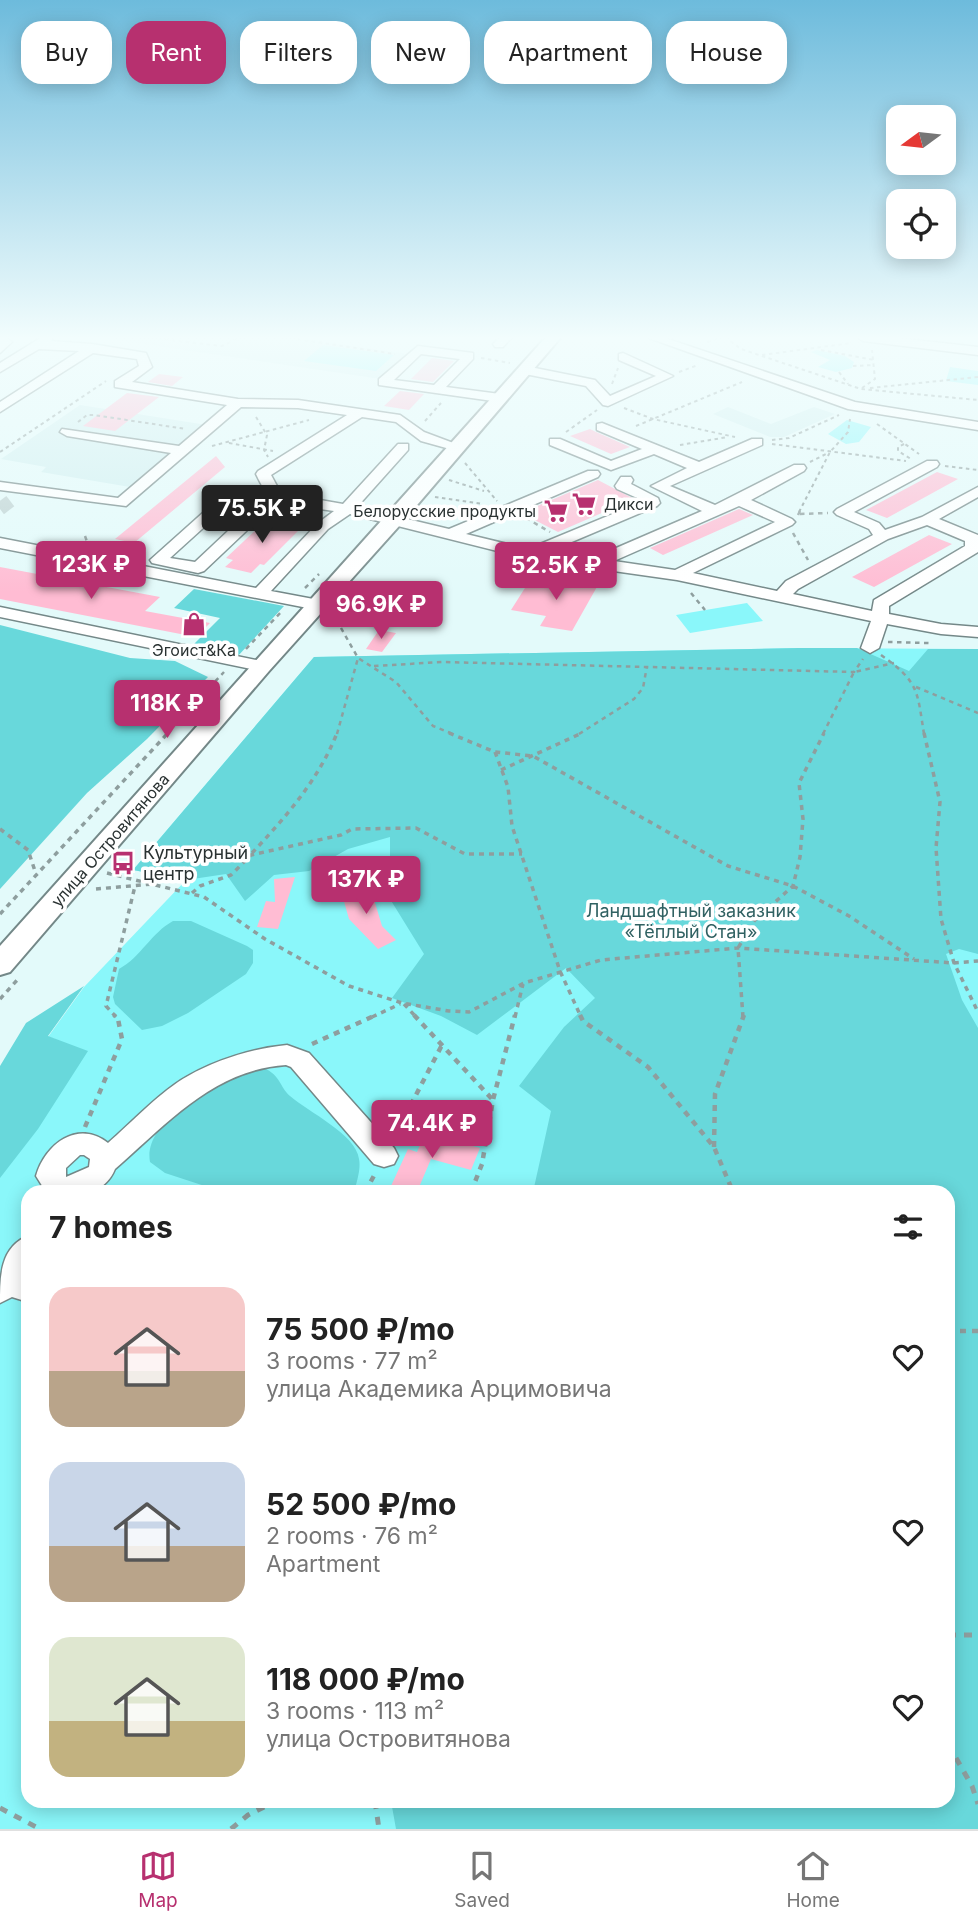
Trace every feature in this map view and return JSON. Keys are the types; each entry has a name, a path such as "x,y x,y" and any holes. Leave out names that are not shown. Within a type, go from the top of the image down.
{"main road":[{"name":"улица Островитянова","path":"0,965 247,664 318,605 393,521 459,454 482,422"}],"street":[{"path":"603,427 698,467"},
{"path":"714,510 739,500 799,468"},
{"path":"449,535 593,474"},
{"path":"258,512 198,568 158,560 220,505 258,512 287,509 295,501"},
{"path":"4,548 318,605"}],"lane":[{"path":"0,486 18,495 121,503 216,422"},
{"path":"345,422 263,474 272,491 281,498 347,509 530,554 677,575 881,618 941,629 978,632"},
{"path":"403,422 414,434 459,454"},
{"path":"955,422 978,426"},
{"path":"66,432 177,453"},
{"path":"555,442 611,466 654,449"},
{"path":"714,510 658,485 757,442"},
{"path":"259,594 323,526 347,509 403,447"},
{"path":"842,512 930,462"},
{"path":"530,554 652,503 650,498 622,486 626,480"},
{"path":"781,597 792,585 882,536 927,520 978,491"},
{"path":"739,500 787,517"},
{"path":"596,563 714,510"},
{"path":"842,512 874,526 882,536"},
{"path":"677,575 787,517"},
{"path":"871,645 881,618 880,604 973,548 975,537 927,520"},
{"path":"0,612 247,664"},
{"path":"85,1185 99,1175 105,1162 195,1084 224,1070 287,1055 300,1060 384,1156"},
{"path":"56,1185 50,1177 51,1163 59,1153 78,1146 95,1147 103,1153 105,1162"},
{"path":"11,1287 21,1265"}],"path":[{"path":"0,452 44,422"},
{"path":"66,432 80,422"},
{"path":"137,422 193,431 177,453"},
{"path":"261,422 265,432 264,450 274,467"},
{"path":"177,453 304,422"},
{"path":"555,442 578,422"},
{"path":"618,434 645,422"},
{"path":"669,422 757,442 930,462"},
{"path":"757,442 789,438 820,422"},
{"path":"787,517 830,452 848,432 849,422"},
{"path":"875,422 930,462"},
{"path":"654,449 733,436"},
{"path":"200,437 293,455"},
{"path":"904,443 898,447 899,453 911,459 978,470"},
{"path":"799,468 830,452"},
{"path":"459,454 477,473 484,491"},
{"path":"446,479 484,491 504,507"},
{"path":"787,517 842,512"},
{"path":"787,517 814,573"},
{"path":"0,914 36,874 247,664 293,600 320,572"},
{"path":"341,628 358,658 396,682 433,726 495,752 533,756 728,866 793,886 849,916 915,960"},
{"path":"871,645 938,643"},
{"path":"871,645 905,672 916,687 931,772 940,803 936,848 942,919 954,963 978,1012"},
{"path":"714,1147 715,1094 745,1012 738,948 754,921 793,886 800,857 803,819 799,783 854,672 871,645"},
{"path":"192,893 200,886 231,875 287,817 320,771 342,720 358,658"},
{"path":"372,666 442,662 854,672 894,663"},
{"path":"501,770 533,756 629,704 643,688 647,666"},
{"path":"916,687 978,713"},
{"path":"495,752 508,787 512,826 561,971 583,1021 648,1067 714,1147 730,1185"},
{"path":"251,855 341,835 352,829 416,828 465,854 522,854"},
{"path":"0,829 29,850 36,874"},
{"path":"108,872 204,897 265,939 349,986 402,1003 469,1012 524,983 601,960 738,948 954,963 978,961"},
{"path":"96,889 159,884"},
{"path":"78,1146 122,1039 118,1019 106,1006 135,886"},
{"path":"474,1185 482,1164 493,1100 524,983"},
{"path":"402,1003 493,1100"},
{"path":"287,1055 402,1003"},
{"path":"369,1185 442,1045"},
{"path":"955,1331 978,1332"},
{"path":"955,1635 978,1635"},
{"path":"955,1756 972,1786 978,1804"},
{"path":"0,1808 40,1829"},
{"path":"231,1829 262,1808"},
{"path":"377,1808 379,1829"}],"shaded area":[{"path":"55,422 190,422 207,425 130,487 41,472 46,467 1,459"},
{"path":"734,422 816,422 784,437 770,437"}],"green space":[{"path":"844,422 871,427 859,442 846,444 828,434"},
{"path":"194,589 284,606 237,657 191,647 220,618 174,608"},
{"path":"747,603 763,621 690,633 676,615"},
{"path":"0,625 130,658 175,661 208,677 147,739 87,793 0,889"},
{"name":"Ландшафтный заказник «Тёплый Стан»","path":"799,648 978,649 978,1829 0,1829 0,1108 55,1039 48,1037 84,987 186,880 133,870 314,657"},
{"name":"Ландшафтный заказник «Тёплый Стан»","path":"857,648 909,671 928,649 978,649 978,954 959,949 946,954 962,1000 978,1028 978,1829 396,1829 392,1808 955,1808 955,1185 535,1185 551,1111 519,1086 564,1027 595,998 566,968 477,1035 441,1016 392,998 424,954 390,899 390,837 348,849 309,871 274,875 245,901 226,874 186,880 133,870 314,657"},
{"path":"173,921 191,921 247,946 253,950 253,963 246,974 188,1013 162,1026 142,1030 115,1004 113,997 119,969"},
{"path":"84,986 48,1036 88,1051 38,1129 0,1178 0,1066 26,1023"},
{"path":"264,1068 274,1074 290,1096 341,1132 356,1150 359,1159 356,1185 202,1185 165,1173 150,1162 150,1148 165,1122 206,1089 232,1074"}],"building":[{"path":"88,422 126,422 115,431 83,426"},
{"path":"590,429 630,447 611,454 570,436"},
{"path":"216,456 225,467 134,543 115,539"},
{"path":"937,472 958,479 887,518 866,510"},
{"path":"598,480 634,499 558,532 521,513"},
{"path":"739,509 753,515 663,555 650,548"},
{"path":"276,517 299,522 294,527 301,528 264,565 260,564 251,573 225,567 233,560 226,558 260,526 266,527"},
{"path":"929,535 952,544 874,587 852,577"},
{"path":"0,567 160,597 145,611 210,623 196,637 0,599"},
{"path":"530,580 566,586 570,580 598,585 572,631 540,626 546,616 511,610"},
{"path":"379,630 396,633 382,652 366,649"},
{"path":"295,877 278,929 257,927 266,901 275,902 274,879"},
{"path":"370,886 382,926 396,940 378,949 349,919 341,891"},
{"path":"425,1133 480,1148 471,1170 431,1159 420,1185 391,1185 408,1149 417,1152"}],"tunnel":[{"path":"0,509 13,499"}],"place":[{"name":"Дикси","path":"584,504"},
{"name":"Белорусские продукты","path":"556,511"},
{"name":"Эгоист&Ка","path":"194,624"},
{"name":"Культурный центр","path":"123,863"}]}
